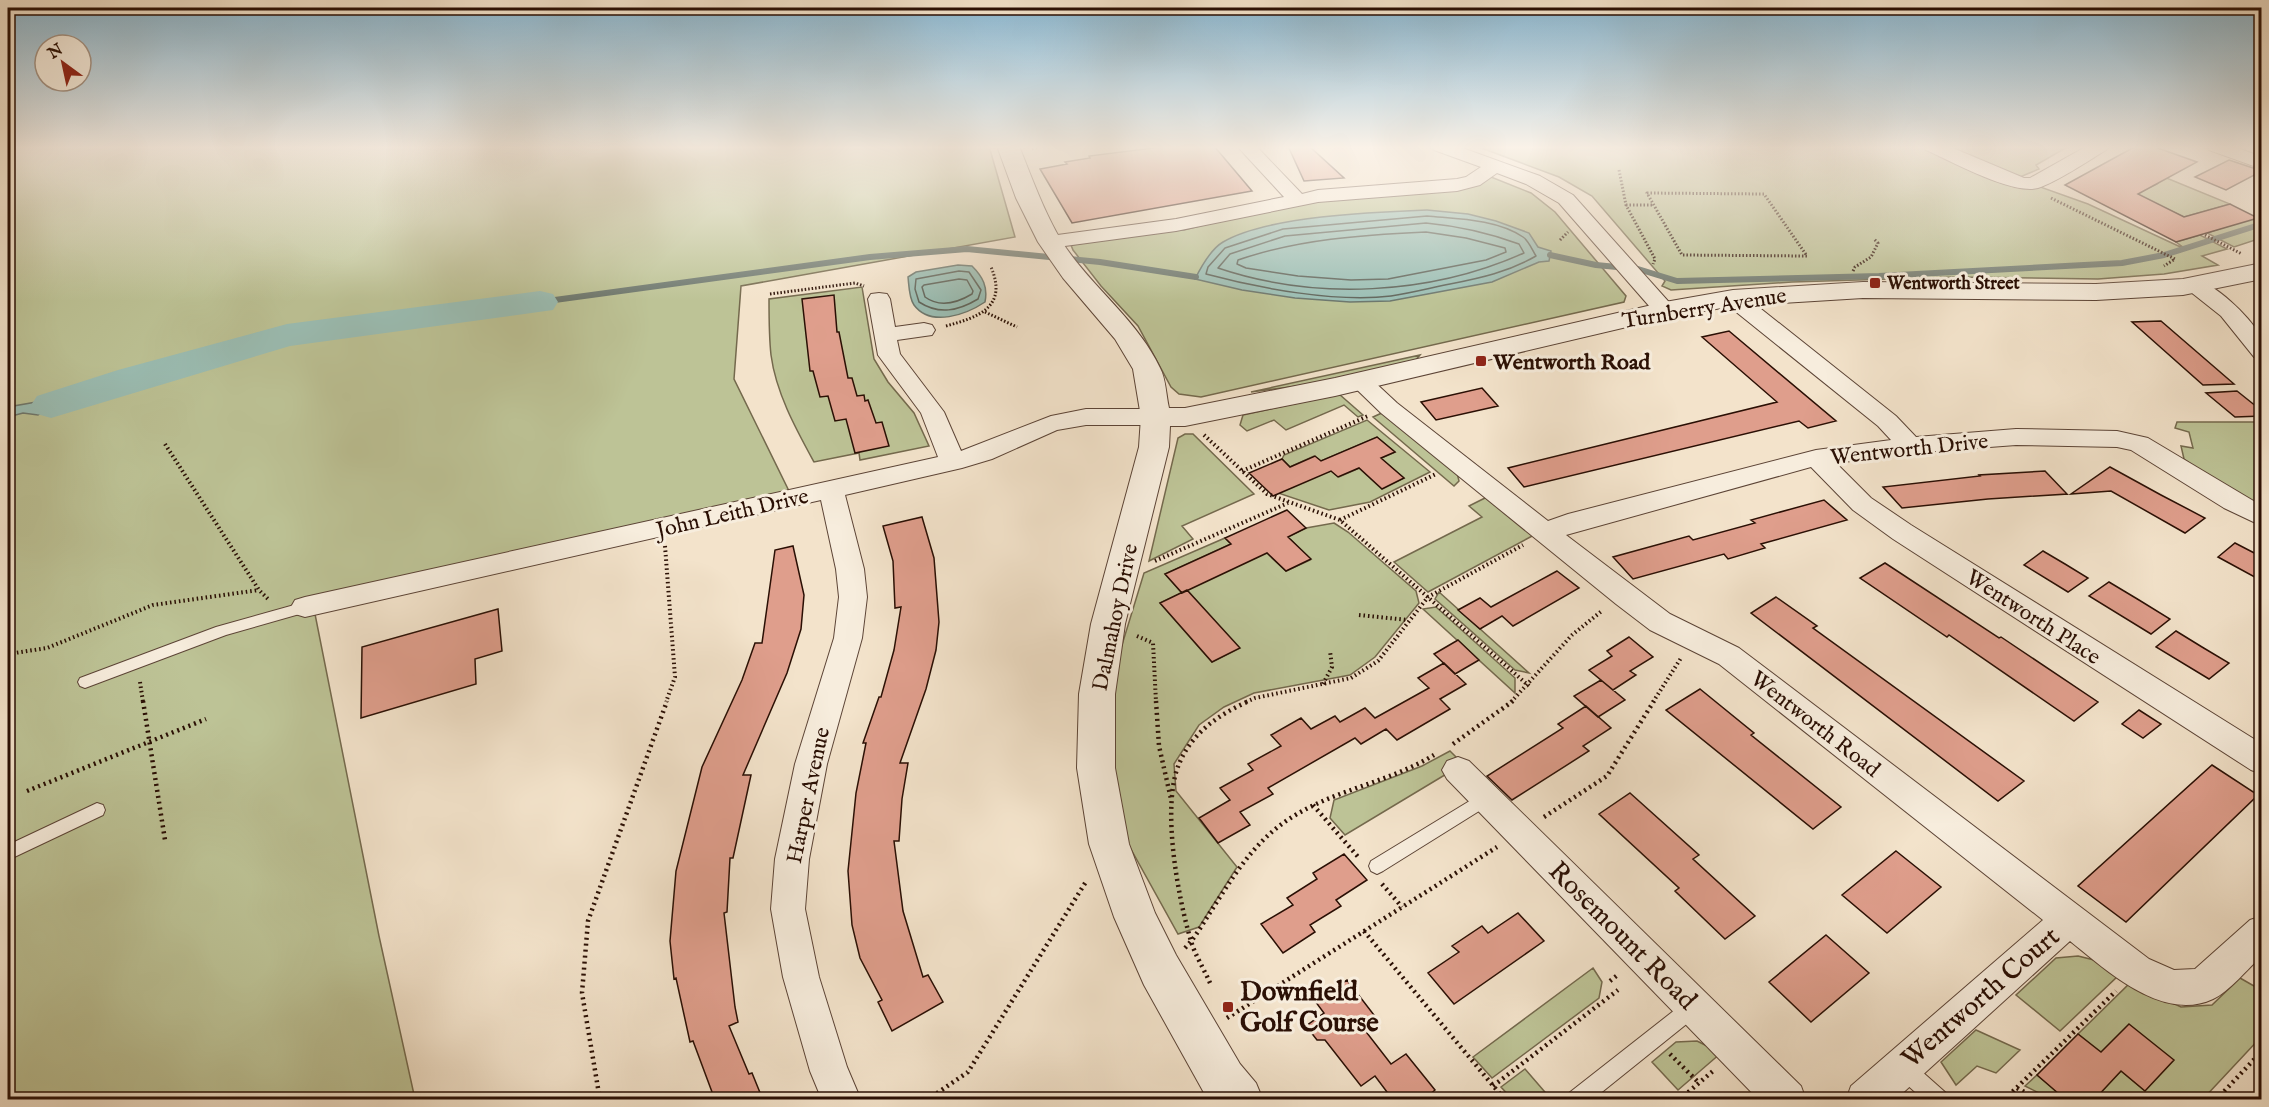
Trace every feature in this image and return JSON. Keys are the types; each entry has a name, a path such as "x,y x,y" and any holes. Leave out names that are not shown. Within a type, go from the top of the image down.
{"street":[{"name":"Dalmahoy Drive","path":"1028,198 1050,242 1072,273 1126,334 1147,369 1170,417 1154,447 1108,624 1097,694 1096,768 1109,844 1135,917 1160,970 1223,1081 1239,1100"},
{"path":"1050,242 1176,225 1311,198"},
{"path":"1564,198 1665,310"},
{"name":"Turnberry Avenue","path":"1170,417 1360,381 1665,310 1733,298 1863,290 2096,292 2193,285 2253,263"},
{"path":"2193,285 2229,311 2262,352"},
{"path":"873,296 885,335 888,355 932,412 953,462"},
{"path":"1733,298 1887,421 1910,445"},
{"path":"885,335 924,330"},
{"name":"Wentworth Road","path":"1360,381 1389,408 1626,597 1660,622 1729,656 2136,971 2173,988 2203,986 2262,932"},
{"name":"John Leith Drive","path":"293,610 953,462 983,453 1051,424 1086,417 1170,417"},
{"name":"Wentworth Drive","path":"1545,533 1569,523 1816,458 1910,445 2016,437 2117,438 2139,444 2233,502 2262,517"},
{"name":"Wentworth Place","path":"1816,458 1862,504 1902,532 2262,762"},
{"name":"Harper Avenue","path":"831,489 850,569 853,597 848,638 808,775 792,859 788,909 801,977 829,1071 842,1100"},
{"name":"Rosemount Road","path":"1451,755 1486,798 1787,1100"},
{"name":"Wentworth Court","path":"1865,1100 2069,919"}],"lane":[{"path":"85,682 293,610"},
{"path":"1377,866 1486,798"},
{"path":"8,853 97,810"},
{"path":"1576,1100 1694,1006"},
{"path":"1902,1066 1939,1100"}],"path":[{"path":"1625,198 1626,205 1656,259 1651,268"},
{"path":"1650,198 1682,255 1807,256 1767,198"},
{"path":"2051,198 2171,256"},
{"path":"1626,205 1654,205"},
{"path":"1560,240 1571,229"},
{"path":"2205,235 2253,263"},
{"path":"1863,290 1851,276 1855,267 1871,257 1878,243 1874,239"},
{"path":"924,330 947,326 985,312 995,300 999,288 991,267"},
{"path":"770,294 855,283 866,286 873,296"},
{"path":"985,312 1017,327"},
{"path":"1242,471 1264,458 1389,408"},
{"path":"1170,417 1242,471 1267,494 1315,513 1340,519 1370,543 1529,686"},
{"path":"165,444 259,590 293,610"},
{"path":"1340,519 1436,474"},
{"path":"1120,576 1289,502"},
{"path":"600,1100 582,993 588,921 675,677 663,528"},
{"path":"1211,986 1191,942 1172,851 1172,802 1179,764 1203,728 1227,711 1255,698 1351,678 1378,661 1428,597 1545,533"},
{"path":"8,654 47,648 153,605 259,590"},
{"path":"1160,970 1191,942 1244,864 1272,831 1313,805 1419,764 1451,755 1529,686 1557,650 1592,617 1626,597"},
{"path":"1359,615 1409,620"},
{"path":"1108,624 1154,643 1160,746 1172,802"},
{"path":"1227,1018 1607,776 1694,638"},
{"path":"1323,684 1332,667 1330,651"},
{"path":"137,663 165,840"},
{"path":"27,791 206,719"},
{"path":"927,1100 968,1072 1109,844"},
{"path":"1364,931 1505,1100"},
{"path":"2004,1100 2136,971"},
{"path":"1493,1086 1618,990"},
{"path":"1222,1007 1231,1027"},
{"path":"1655,1038 1699,1083"},
{"path":"1679,1100 1738,1050"},
{"path":"2216,1100 2262,1051"},
{"path":"2017,1088 2039,1100"}],"green space":[{"path":"8,198 1004,198 1015,237 741,286 734,379 789,491 312,599 379,936 415,1099 8,1099"},
{"path":"1329,198 1537,198 1555,212 1626,296 1624,302 1201,397 1179,394 1171,387 1138,326 1101,286 1071,245 1172,229 1184,230 1295,202"},
{"path":"1593,198 2070,198 2187,250 2176,242 2200,235 2227,249 2202,256 2218,265 2164,274 2098,279 1956,277 1792,282 1671,290 1662,286 1665,281"},
{"path":"2143,198 2215,198 2230,204 2184,217"},
{"path":"2261,215 2261,237 2257,239 2261,243 2255,240 2234,247 2207,233"},
{"path":"862,287 874,359 888,382 914,413 929,446 860,460 859,453 814,462 794,424 777,383 769,334 769,299"},
{"path":"1420,355 1415,361 1321,383 1251,392"},
{"path":"1339,394 1363,415 1358,417 1344,405 1286,430 1274,420 1247,431 1240,425 1243,415"},
{"path":"1384,412 1457,473 1459,481 1454,486 1373,417"},
{"path":"1367,420 1430,472 1370,502 1329,510 1266,489 1331,471 1339,477 1364,466 1382,488 1404,478 1385,462 1377,460 1395,452 1377,437 1321,461 1314,456 1290,467 1282,459 1284,455"},
{"path":"2177,422 2261,422 2261,506 2216,483 2184,459 2181,446 2193,448 2189,432 2175,428"},
{"path":"1185,434 1193,434 1254,494 1182,526 1193,539 1149,561 1178,438"},
{"path":"1487,497 1534,535 1428,592 1394,562 1482,517 1469,506"},
{"path":"1334,523 1348,532 1416,591 1419,603 1375,657 1350,675 1254,693 1224,707 1199,725 1174,764 1176,791 1237,867 1199,927 1178,934 1127,842 1111,759 1114,671 1144,573 1225,538 1231,544 1165,574 1182,593 1160,603 1212,662 1239,648 1187,590 1266,552 1286,571 1310,560 1291,540 1286,542 1283,539 1306,528"},
{"path":"1439,592 1529,673 1515,670 1435,599"},
{"path":"1436,607 1515,678 1515,693 1423,609"},
{"path":"1450,751 1463,764 1345,835 1330,818 1334,800 1422,766"},
{"path":"2078,956 2102,962 2119,975 2060,1031 2016,995 2056,958"},
{"path":"1593,968 1602,982 1599,998 1492,1078 1473,1057"},
{"path":"2240,978 2261,990 2261,1037 2203,1099 2094,1099 2121,1071 2145,1091 2078,1034 2130,983 2181,1007 2212,1005"},
{"path":"1976,1030 2020,1050 1996,1073 1977,1066 1956,1085 1941,1062"},
{"path":"1697,1041 1721,1053 1678,1090 1652,1062 1676,1042"},
{"path":"1525,1069 1551,1099 1512,1099 1501,1087"},
{"path":"2037,1075 2066,1099 2051,1099 2025,1086"}],"water":[{"path":"1427,210 1468,214 1529,233 1538,247 1551,251 1549,261 1539,262 1492,282 1390,301 1350,302 1295,298 1242,290 1195,279 1214,249 1242,233 1266,226 1322,217"},
{"path":"958,265 972,266 979,274 984,282 985,302 969,311 949,317 930,316 921,312 911,299 908,277 916,272"},
{"path":"42,401 50,402 51,405 38,415 23,413 8,417 8,407"}],"building":[{"path":"1057,198 1215,198 1072,223"},
{"path":"2090,198 2145,198 2184,217 2230,204 2258,218 2176,242"},
{"path":"834,295 837,332 839,332 848,378 852,378 857,396 864,395 865,401 868,400 876,423 882,422 889,446 855,453 846,419 835,421 828,396 820,397 813,371 810,371 802,299"},
{"path":"2161,321 2234,384 2203,385 2132,322"},
{"path":"1729,331 1836,421 1808,428 1799,421 1524,487 1508,468 1777,402 1702,337"},
{"path":"1482,388 1498,406 1436,420 1421,402"},
{"path":"2237,391 2262,411 2262,416 2235,417 2206,393"},
{"path":"1377,437 1395,452 1381,458 1404,478 1382,489 1359,468 1338,477 1331,471 1273,496 1249,473 1282,459 1290,467 1315,456 1321,461"},
{"path":"2110,467 2205,518 2185,533 2111,491 2071,494"},
{"path":"2045,471 2067,494 1902,508 1883,487 1979,475"},
{"path":"1824,500 1847,520 1761,544 1765,548 1728,559 1724,554 1633,579 1613,557 1689,536 1693,540 1755,523 1751,520"},
{"path":"1287,510 1306,528 1288,537 1311,559 1286,571 1267,553 1182,593 1165,574 1231,544 1225,538"},
{"path":"922,517 934,558 939,622 936,650 926,689 900,763 908,763 902,799 899,841 894,841 903,911 923,977 928,975 943,1002 892,1031 878,1002 882,1000 860,958 852,925 848,871 856,793 866,743 863,743 879,697 881,697 894,650 901,607 895,608 893,561 883,526"},
{"path":"2235,543 2262,557 2262,581 2218,557"},
{"path":"793,546 804,595 801,629 787,673 743,775 751,775 733,858 730,858 727,912 724,913 738,1022 729,1026 749,1074 752,1073 763,1100 715,1100 693,1041 690,1042 676,978 674,979 670,941 676,871 702,767 742,680 755,643 762,643 775,550"},
{"path":"2043,551 2088,578 2068,592 2024,565"},
{"path":"1885,563 2098,702 2074,721 1949,635 1947,637 1860,578"},
{"path":"1557,571 1579,588 1513,626 1502,616 1480,629 1458,610 1480,598 1491,607"},
{"path":"2109,582 2170,619 2151,634 2089,596"},
{"path":"1187,590 1240,648 1212,662 1160,603"},
{"path":"1776,597 1817,626 1813,628 2024,781 1998,801 1751,613"},
{"path":"498,609 502,651 475,659 476,684 361,718 362,647"},
{"path":"2176,631 2229,663 2209,679 2156,647"},
{"path":"1629,637 1653,657 1630,671 1636,675 1613,690 1589,670 1612,656 1607,651"},
{"path":"1458,640 1479,660 1455,674 1434,654"},
{"path":"1444,663 1466,684 1440,699 1450,709 1397,740 1386,729 1361,744 1355,738 1268,788 1273,794 1240,812 1250,825 1218,843 1199,818 1230,800 1220,788 1253,770 1248,764 1281,746 1271,735 1301,718 1311,729 1335,716 1340,722 1365,708 1375,718 1429,688 1418,678"},
{"path":"1601,680 1625,700 1598,717 1574,696"},
{"path":"1700,689 1754,733 1751,735 1841,807 1813,829 1666,710"},
{"path":"1586,706 1611,728 1583,746 1589,751 1512,800 1487,776 1563,728 1558,724"},
{"path":"2139,710 2161,724 2143,738 2122,724"},
{"path":"2212,765 2258,795 2126,922 2078,886"},
{"path":"1630,793 1699,855 1693,859 1755,916 1725,939 1675,891 1679,888 1599,814"},
{"path":"1896,851 1941,887 1887,933 1842,895"},
{"path":"1344,854 1367,880 1336,900 1341,906 1310,925 1315,932 1283,953 1261,924 1293,905 1287,898 1317,879 1313,873"},
{"path":"1518,913 1544,941 1454,1004 1428,973 1459,952 1452,946 1482,926 1488,933"},
{"path":"1826,935 1869,973 1811,1022 1769,982"},
{"path":"1347,980 1374,1015 1360,1024 1391,1064 1406,1054 1435,1090 1423,1100 1393,1100 1375,1076 1361,1086 1325,1040 1317,1040 1306,1026 1324,1013 1315,1001"},
{"path":"2129,1024 2174,1060 2145,1091 2121,1071 2094,1100 2066,1100 2037,1075 2078,1034 2101,1052"}],"waterway":[{"path":"1550,255 1596,265 1638,269 1677,281 1879,276 2122,263 2164,255 2262,224"},
{"path":"540,302 870,257 967,249 1100,262 1196,277"},
{"path":"51,405 132,379 287,335 540,302"}],"place":[{"name":"Wentworth Street","path":"1875,283"},
{"name":"Wentworth Road","path":"1481,361"},
{"name":"Downfield Golf Course","path":"1228,1007"}]}
